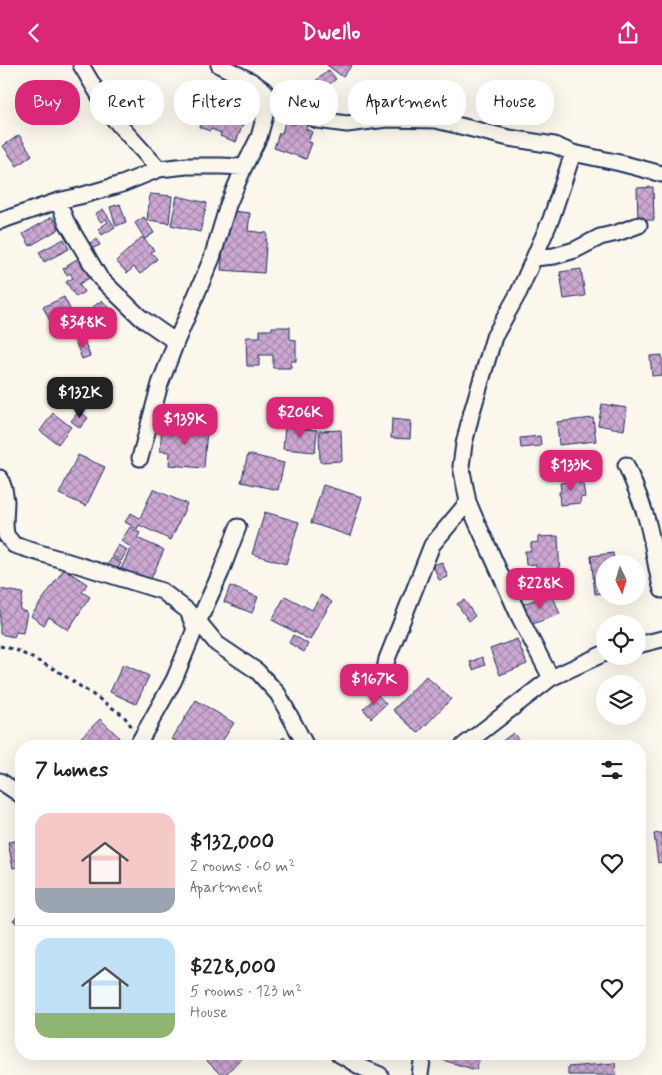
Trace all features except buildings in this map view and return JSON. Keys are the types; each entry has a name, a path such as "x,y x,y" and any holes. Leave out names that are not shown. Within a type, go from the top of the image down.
{"street":[{"path":"81,65 112,117 159,169"},
{"path":"140,458 160,384 212,258 228,205 259,137 267,108 268,97 264,90 251,81 219,65"},
{"path":"268,97 317,120 347,123 387,119 436,120 509,138 554,145 573,153 662,174"},
{"path":"551,678 520,619 468,502 461,466 471,415 494,337 519,292 551,219 573,153"},
{"path":"0,221 58,201 122,184 159,169 187,166 244,167"},
{"path":"58,201 66,221 100,278 140,317 176,342"},
{"path":"534,258 554,256 575,250 600,237 638,225"},
{"path":"626,465 649,527 662,590"},
{"path":"0,478 6,501 4,525 6,535 14,545 162,591 188,611 196,625 217,644 257,671 278,694 303,740"},
{"path":"382,685 387,659 432,545 468,502"},
{"path":"141,740 174,680 196,625 221,572 238,527"},
{"path":"646,643 662,639"},
{"path":"470,740 551,678 596,657"},
{"path":"0,781 15,791"},
{"path":"346,1060 358,1071 380,1075"},
{"path":"420,1075 422,1060"}],"path":[{"path":"0,646 16,650 48,666 123,715 137,740"}]}
